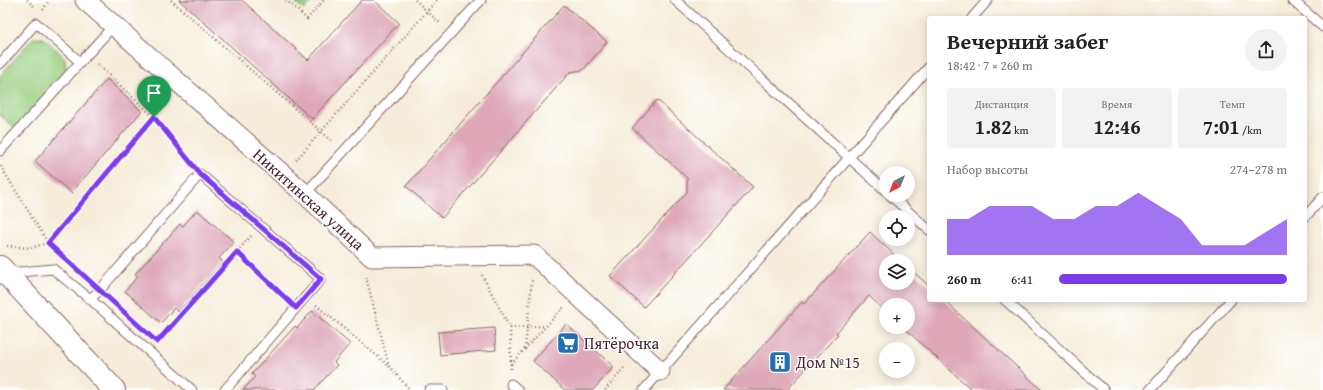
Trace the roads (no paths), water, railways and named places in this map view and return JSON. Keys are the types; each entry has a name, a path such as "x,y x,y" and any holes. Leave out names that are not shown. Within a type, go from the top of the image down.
{"street":[{"name":"Никитинская улица","path":"85,0 305,194 372,257 534,255 660,371"},
{"path":"3,270 114,390"}],"lane":[{"path":"305,194 481,0"},
{"path":"675,0 879,185"},
{"path":"974,16 988,0"},
{"path":"1292,0 1323,28"},
{"path":"0,64 36,23 80,62"},
{"path":"0,151 114,25"},
{"path":"644,390 927,68"},
{"path":"90,299 100,290 200,174 321,279 225,390"},
{"path":"1307,215 1323,197"},
{"path":"898,202 927,228"},
{"path":"3,270 52,269 90,299 192,390"},
{"path":"1007,302 1104,390"},
{"path":"1150,390 1228,302"},
{"path":"429,390 443,390"}],"place":[{"name":"Пятёрочка","path":"568,343"},
{"name":"Дом №15","path":"780,362"}]}
